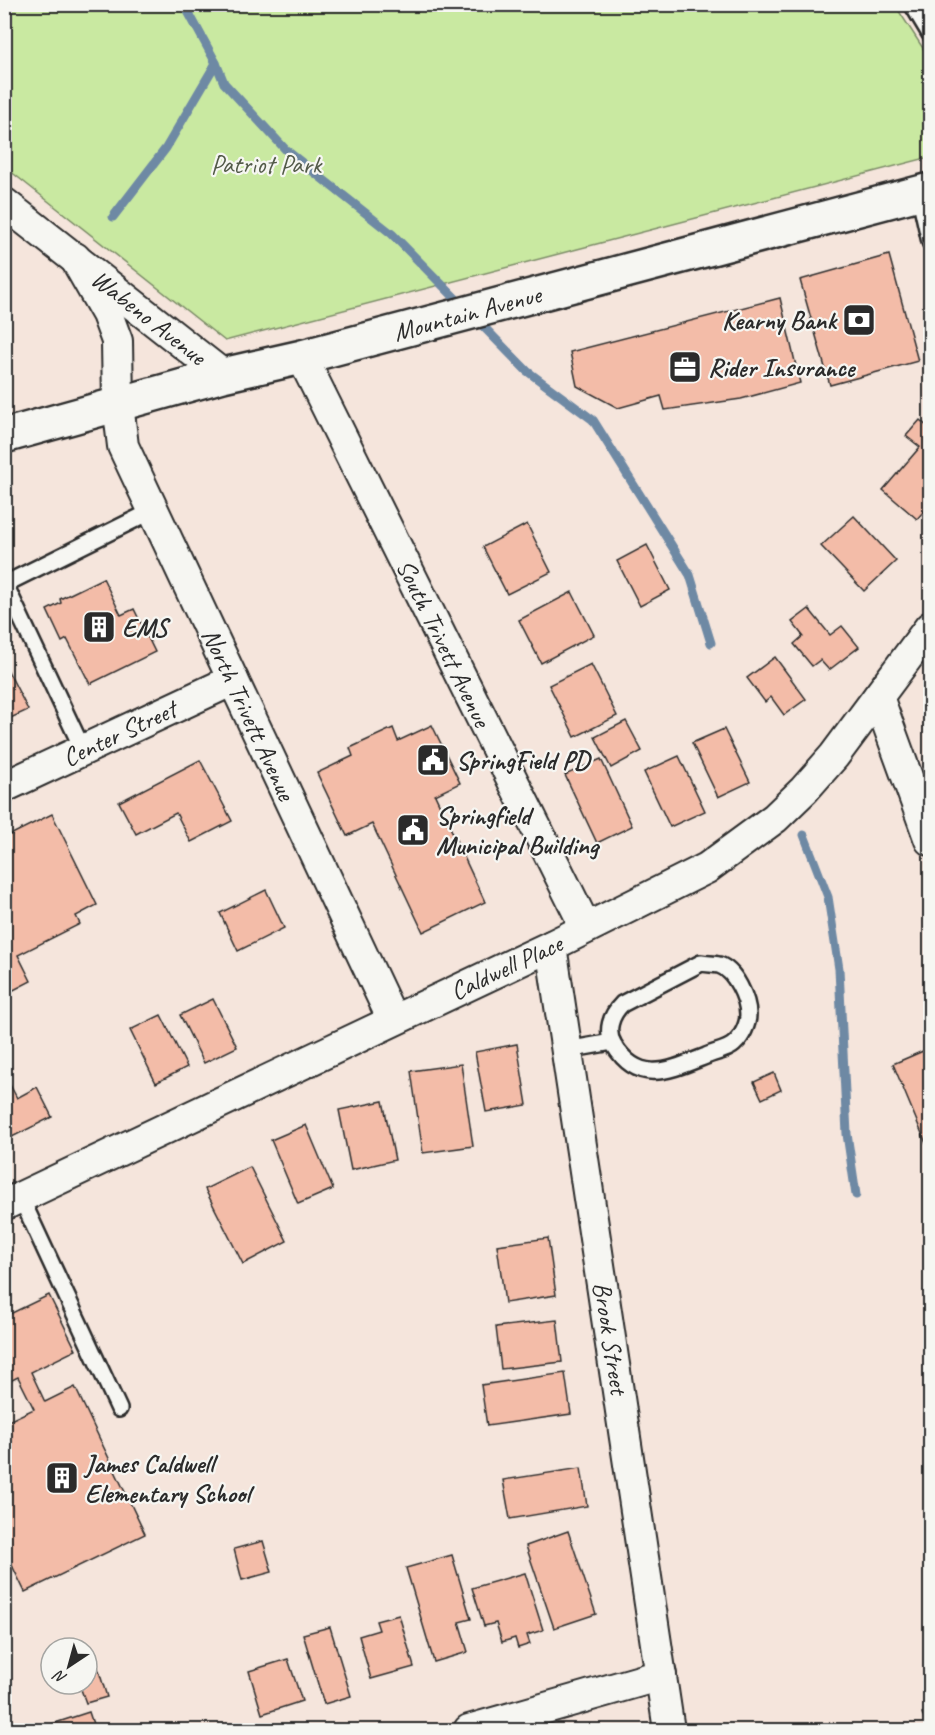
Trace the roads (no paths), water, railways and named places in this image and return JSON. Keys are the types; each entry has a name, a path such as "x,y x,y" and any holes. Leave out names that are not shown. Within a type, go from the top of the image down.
{"street":[{"name":"Mountain Avenue","path":"4,436 223,375 302,357 925,191"},
{"name":"Wabeno Avenue","path":"4,203 223,375"},
{"name":"Wabeno Avenue","path":"75,258 107,314 117,341 118,404"},
{"name":"South Trivett Avenue","path":"302,357 586,928"},
{"name":"North Trivett Avenue","path":"118,404 123,446 393,1020"},
{"name":"Caldwell Place","path":"13,1201 551,946 707,868 775,818 804,790 834,756 930,627"},
{"name":"Center Street","path":"4,787 233,680"},
{"path":"878,697 930,840"},
{"name":"Brook Street","path":"551,946 669,1731"},
{"path":"469,1731 661,1674"}],"lane":[{"path":"912,4 930,34"},
{"path":"925,191 930,242"},
{"path":"83,750 5,584 154,510"},
{"path":"701,963 721,965 730,973 745,1000 748,1015 745,1028 734,1044 664,1072 645,1070 630,1064 612,1042 609,1025 614,1011 622,1004 701,963"},
{"path":"567,1050 612,1042"},
{"path":"13,1201 119,1409"}],"waterway":[{"path":"184,4 216,63 224,83 286,150 392,234 465,308"},
{"path":"113,217 166,148 216,63"},
{"path":"475,318 527,371 593,420 690,575 711,643"},
{"path":"804,835 828,897 839,969 847,1134 856,1195"}],"place":[{"name":"Kearny Bank","path":"859,320"},
{"name":"Rider Insurance","path":"685,367"},
{"name":"EMS","path":"99,627"},
{"name":"SpringField PD","path":"433,760"},
{"name":"Springfield Municipal Building","path":"413,830"},
{"name":"James Caldwell Elementary School","path":"62,1478"}],"park label":[{"name":"Patriot Park","path":"266,164"}]}
